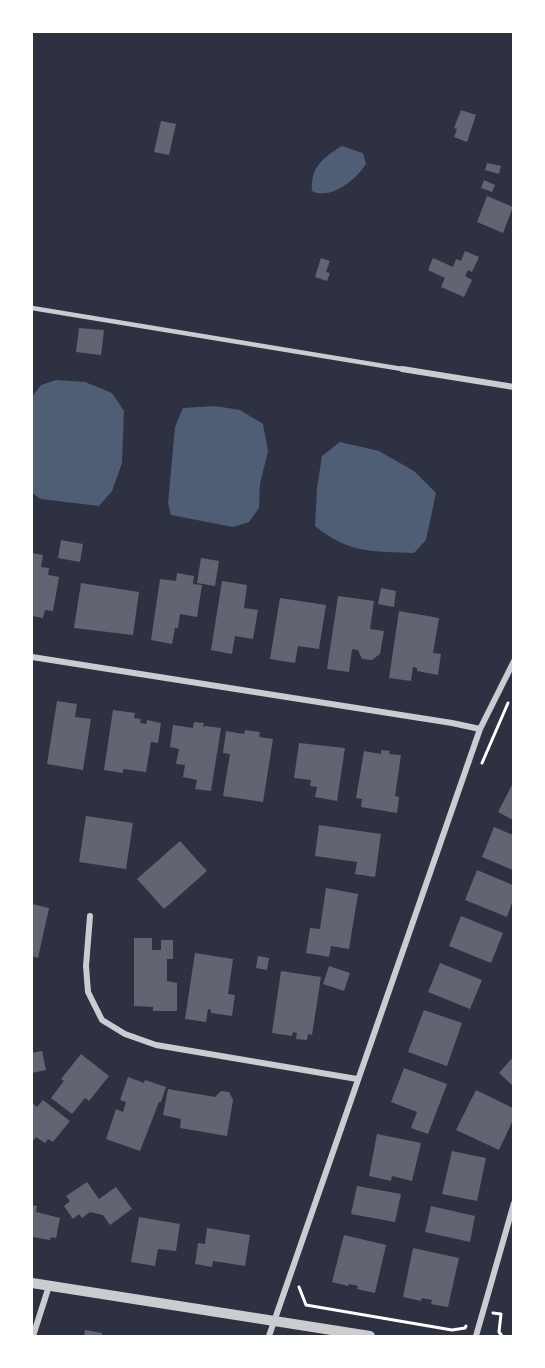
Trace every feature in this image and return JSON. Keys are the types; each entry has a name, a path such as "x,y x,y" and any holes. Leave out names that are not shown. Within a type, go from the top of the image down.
{"street":[{"path":"402,369 513,387"},
{"path":"32,657 480,729"},
{"path":"269,1336 480,729 513,661"},
{"path":"90,916 86,966 88,992 102,1020 125,1034 156,1045 357,1079"},
{"path":"476,1336 513,1203"},
{"path":"32,1283 370,1336"},
{"path":"33,1336 49,1285"}],"lane":[{"path":"32,308 402,369"}],"path":[{"path":"481,767 509,701"},
{"path":"298,1287 306,1305 452,1330 465,1328 469,1319"},
{"path":"492,1312 501,1314 499,1332 502,1336"}],"water":[{"path":"342,146 363,153 366,164 362,170 350,182 335,191 319,193 312,191 313,176 319,164"},
{"path":"56,380 85,382 112,393 124,411 122,463 112,491 99,506 41,499 32,493 32,397 41,385"},
{"path":"215,406 240,410 263,424 268,451 260,484 259,508 249,522 233,527 171,515 168,503 175,427 183,408"},
{"path":"340,442 379,451 414,471 436,493 426,540 414,553 373,551 350,546 339,542 315,526 322,456"}],"building":[{"path":"461,110 476,115 467,142 454,137 457,129 454,128"},
{"path":"161,121 176,124 169,155 154,152"},
{"path":"487,163 501,166 499,174 485,170"},
{"path":"484,180 495,185 492,192 481,188"},
{"path":"487,196 513,207 503,233 477,222"},
{"path":"465,251 479,257 472,272 468,270 465,276 472,280 464,297 441,287 445,278 428,270 433,258 453,267 456,259 461,261"},
{"path":"321,258 330,261 326,272 330,273 327,281 315,277"},
{"path":"79,328 104,330 101,355 76,352"},
{"path":"61,540 83,544 80,562 58,558"},
{"path":"32,553 43,555 41,567 49,568 48,575 59,577 53,611 45,610 43,618 32,616"},
{"path":"201,558 219,561 215,586 197,583"},
{"path":"177,573 194,576 193,584 202,585 197,617 180,614 172,644 151,640 160,579 176,581"},
{"path":"222,581 247,585 244,608 258,610 253,639 235,636 232,654 211,650"},
{"path":"81,583 139,592 133,635 74,628"},
{"path":"381,588 396,591 394,607 378,604"},
{"path":"338,596 374,601 370,629 384,631 380,654 372,660 362,659 358,650 352,649 349,672 327,669"},
{"path":"280,598 326,605 319,649 298,646 295,663 270,659"},
{"path":"399,611 439,618 433,653 441,654 438,675 417,671 417,668 413,667 411,681 389,678"},
{"path":"57,701 77,704 75,717 91,719 83,770 47,764"},
{"path":"113,710 135,713 134,718 141,719 140,723 146,724 147,720 161,723 158,743 151,742 146,772 123,769 123,773 104,770"},
{"path":"194,722 204,723 203,727 221,728 211,791 195,789 197,780 183,777 185,765 176,764 179,749 170,747 173,725 193,728"},
{"path":"245,730 260,732 259,737 273,739 263,802 223,796 230,754 223,753 226,731 244,734"},
{"path":"299,743 345,748 337,801 315,797 317,787 310,786 311,780 294,778"},
{"path":"381,750 390,751 389,754 401,755 395,796 399,797 397,813 361,807 362,799 356,798 364,751 381,754"},
{"path":"513,783 513,820 498,812"},
{"path":"86,816 133,823 126,869 79,862"},
{"path":"319,825 381,834 375,877 355,874 357,862 315,856"},
{"path":"494,827 513,835 513,870 482,857"},
{"path":"180,841 207,871 164,909 137,879"},
{"path":"477,870 513,885 513,900 507,917 465,900"},
{"path":"326,888 358,894 349,949 331,946 329,957 306,953 310,928 320,929"},
{"path":"32,904 49,908 38,958 32,956"},
{"path":"461,916 503,933 491,963 449,946"},
{"path":"134,938 152,938 152,950 161,950 161,940 173,940 173,959 167,959 167,981 177,983 177,1011 153,1011 153,1007 134,1006"},
{"path":"195,953 233,959 228,994 235,995 232,1016 211,1013 208,1009 206,1022 185,1019"},
{"path":"258,956 269,958 267,970 256,968"},
{"path":"440,963 482,980 470,1009 428,992"},
{"path":"329,966 350,973 344,991 323,984"},
{"path":"281,971 321,977 312,1035 308,1034 307,1040 296,1039 297,1033 293,1032 292,1036 272,1033"},
{"path":"424,1010 462,1023 447,1066 408,1052"},
{"path":"42,1051 46,1070 32,1073 32,1053"},
{"path":"81,1054 109,1076 89,1101 85,1098 72,1114 51,1098 64,1081 61,1079"},
{"path":"513,1057 513,1086 499,1073"},
{"path":"404,1068 447,1084 428,1134 411,1128 417,1112 391,1102"},
{"path":"128,1077 166,1087 140,1151 106,1139 116,1109 123,1112 126,1102 120,1100"},
{"path":"168,1089 215,1097 221,1091 229,1092 233,1100 227,1136 180,1128 181,1119 163,1115"},
{"path":"476,1090 513,1108 513,1120 499,1150 456,1130"},
{"path":"43,1100 70,1121 53,1142 48,1139 45,1143 36,1137 32,1142 32,1103 37,1107"},
{"path":"377,1134 421,1143 412,1181 392,1176 391,1181 369,1176"},
{"path":"452,1151 486,1158 477,1201 442,1194"},
{"path":"87,1182 99,1199 116,1187 132,1209 110,1225 103,1215 90,1212 82,1218 79,1214 73,1219 64,1206 70,1201 66,1196"},
{"path":"357,1186 401,1194 395,1222 351,1214"},
{"path":"32,1205 37,1206 36,1212 60,1218 56,1238 51,1237 50,1240 32,1237"},
{"path":"431,1206 475,1216 470,1242 425,1232"},
{"path":"139,1217 180,1224 176,1251 158,1249 155,1266 131,1262"},
{"path":"207,1228 250,1235 245,1266 213,1261 212,1267 195,1264 198,1243 205,1244"},
{"path":"344,1235 386,1245 375,1293 357,1289 358,1286 332,1282"},
{"path":"413,1248 459,1258 448,1307 431,1304 432,1300 422,1298 421,1301 403,1297"},
{"path":"85,1330 102,1333 102,1336 84,1336"}]}
